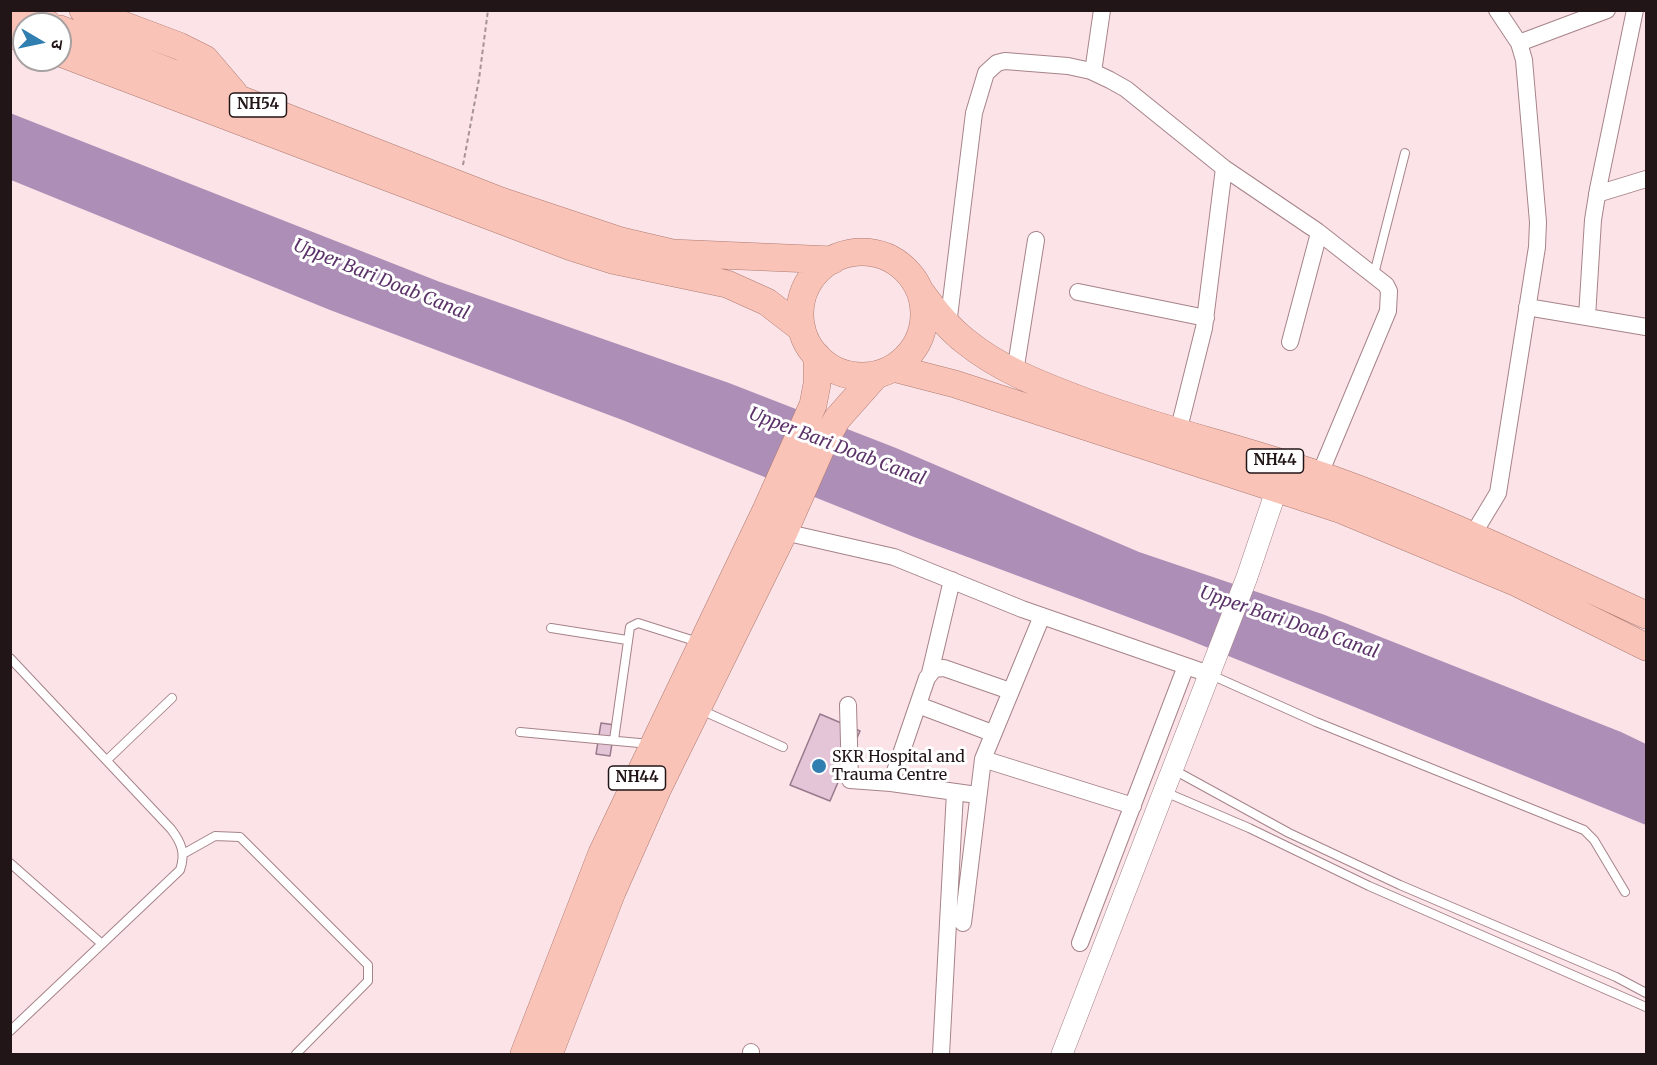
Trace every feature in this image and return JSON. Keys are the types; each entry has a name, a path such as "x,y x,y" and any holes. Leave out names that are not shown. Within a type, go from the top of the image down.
{"highway":[{"path":"83,10 179,46 205,59 237,97"},
{"name":"NH54","path":"72,34 537,214 648,249 729,257 797,256 833,260"},
{"name":"NH54","path":"72,58 571,248 612,260 727,284 750,292 802,329"},
{"name":"NH44","path":"833,260 858,253 883,256 899,264 911,276 948,326 979,352 1015,372 1118,415 1319,476 1472,536 1647,615"},
{"path":"802,329 801,316 806,289 822,267 833,260"},
{"name":"NH44","path":"524,1054 602,853 701,643 780,520 837,419 885,371 915,347 921,334 924,305 920,291"},
{"name":"NH44","path":"802,329 817,356 829,366 844,373 860,376 885,371 955,384 1136,445 1277,488 1407,535 1515,582 1647,647"},
{"name":"NH44","path":"549,1054 626,858 698,708 780,520 813,405 817,384 817,356"}],"street":[{"path":"1093,72 1102,10"},
{"path":"1472,536 1498,493 1538,228 1526,72 1519,43 1497,10"},
{"path":"1519,43 1607,10"},
{"path":"1587,317 1597,194 1635,10"},
{"path":"948,326 974,113 986,73 997,63 1005,61 1068,66 1093,72 1126,89 1224,168 1319,232 1374,274 1389,291 1388,312 1319,476"},
{"path":"1178,432 1206,318 1224,168"},
{"path":"1597,194 1647,179"},
{"path":"1290,342 1319,232"},
{"path":"1015,372 1036,240"},
{"path":"1078,292 1206,318"},
{"path":"1527,307 1647,327"},
{"path":"1062,1054 1247,576 1277,488"},
{"path":"780,520 885,554 1042,616 1186,666 1212,666"},
{"path":"891,783 930,673 952,580"},
{"path":"963,923 983,759 1042,616"},
{"path":"1080,943 1186,666"},
{"path":"930,673 934,669 944,668 1010,691"},
{"path":"848,705 850,780 891,783 977,795"},
{"path":"918,705 992,733"},
{"path":"983,759 1132,806"},
{"path":"941,1054 955,792"}],"lane":[{"path":"1374,274 1405,153"},
{"path":"615,740 630,627 638,623 701,643"},
{"path":"551,628 627,640"},
{"path":"10,658 171,829 180,840 183,854 180,870 10,1031"},
{"path":"1212,666 1316,722 1584,830 1594,840 1626,892"},
{"path":"107,760 172,698"},
{"path":"698,708 783,747"},
{"path":"520,732 653,744"},
{"path":"1173,770 1288,833 1345,860 1616,977 1647,993"},
{"path":"1165,791 1340,872 1647,1007"},
{"path":"183,854 215,836 240,837 368,965 368,981 296,1054"},
{"path":"1340,872 1345,860"},
{"path":"10,864 102,944"},
{"path":"1468,929 1474,917"}],"path":[{"path":"459,183 474,113 488,10"}],"water":[{"name":"Upper Bari Doab Canal","path":"10,113 440,282 729,383 896,448 1139,552 1325,615 1621,732 1646,744 1646,825 1184,638 914,537 625,421 330,310 11,180"}],"building":[{"path":"820,714 860,731 830,801 790,785"},
{"path":"601,723 615,725 610,756 596,754"}],"place":[{"name":"SKR Hospital and Trauma Centre","path":"819,766"}]}
